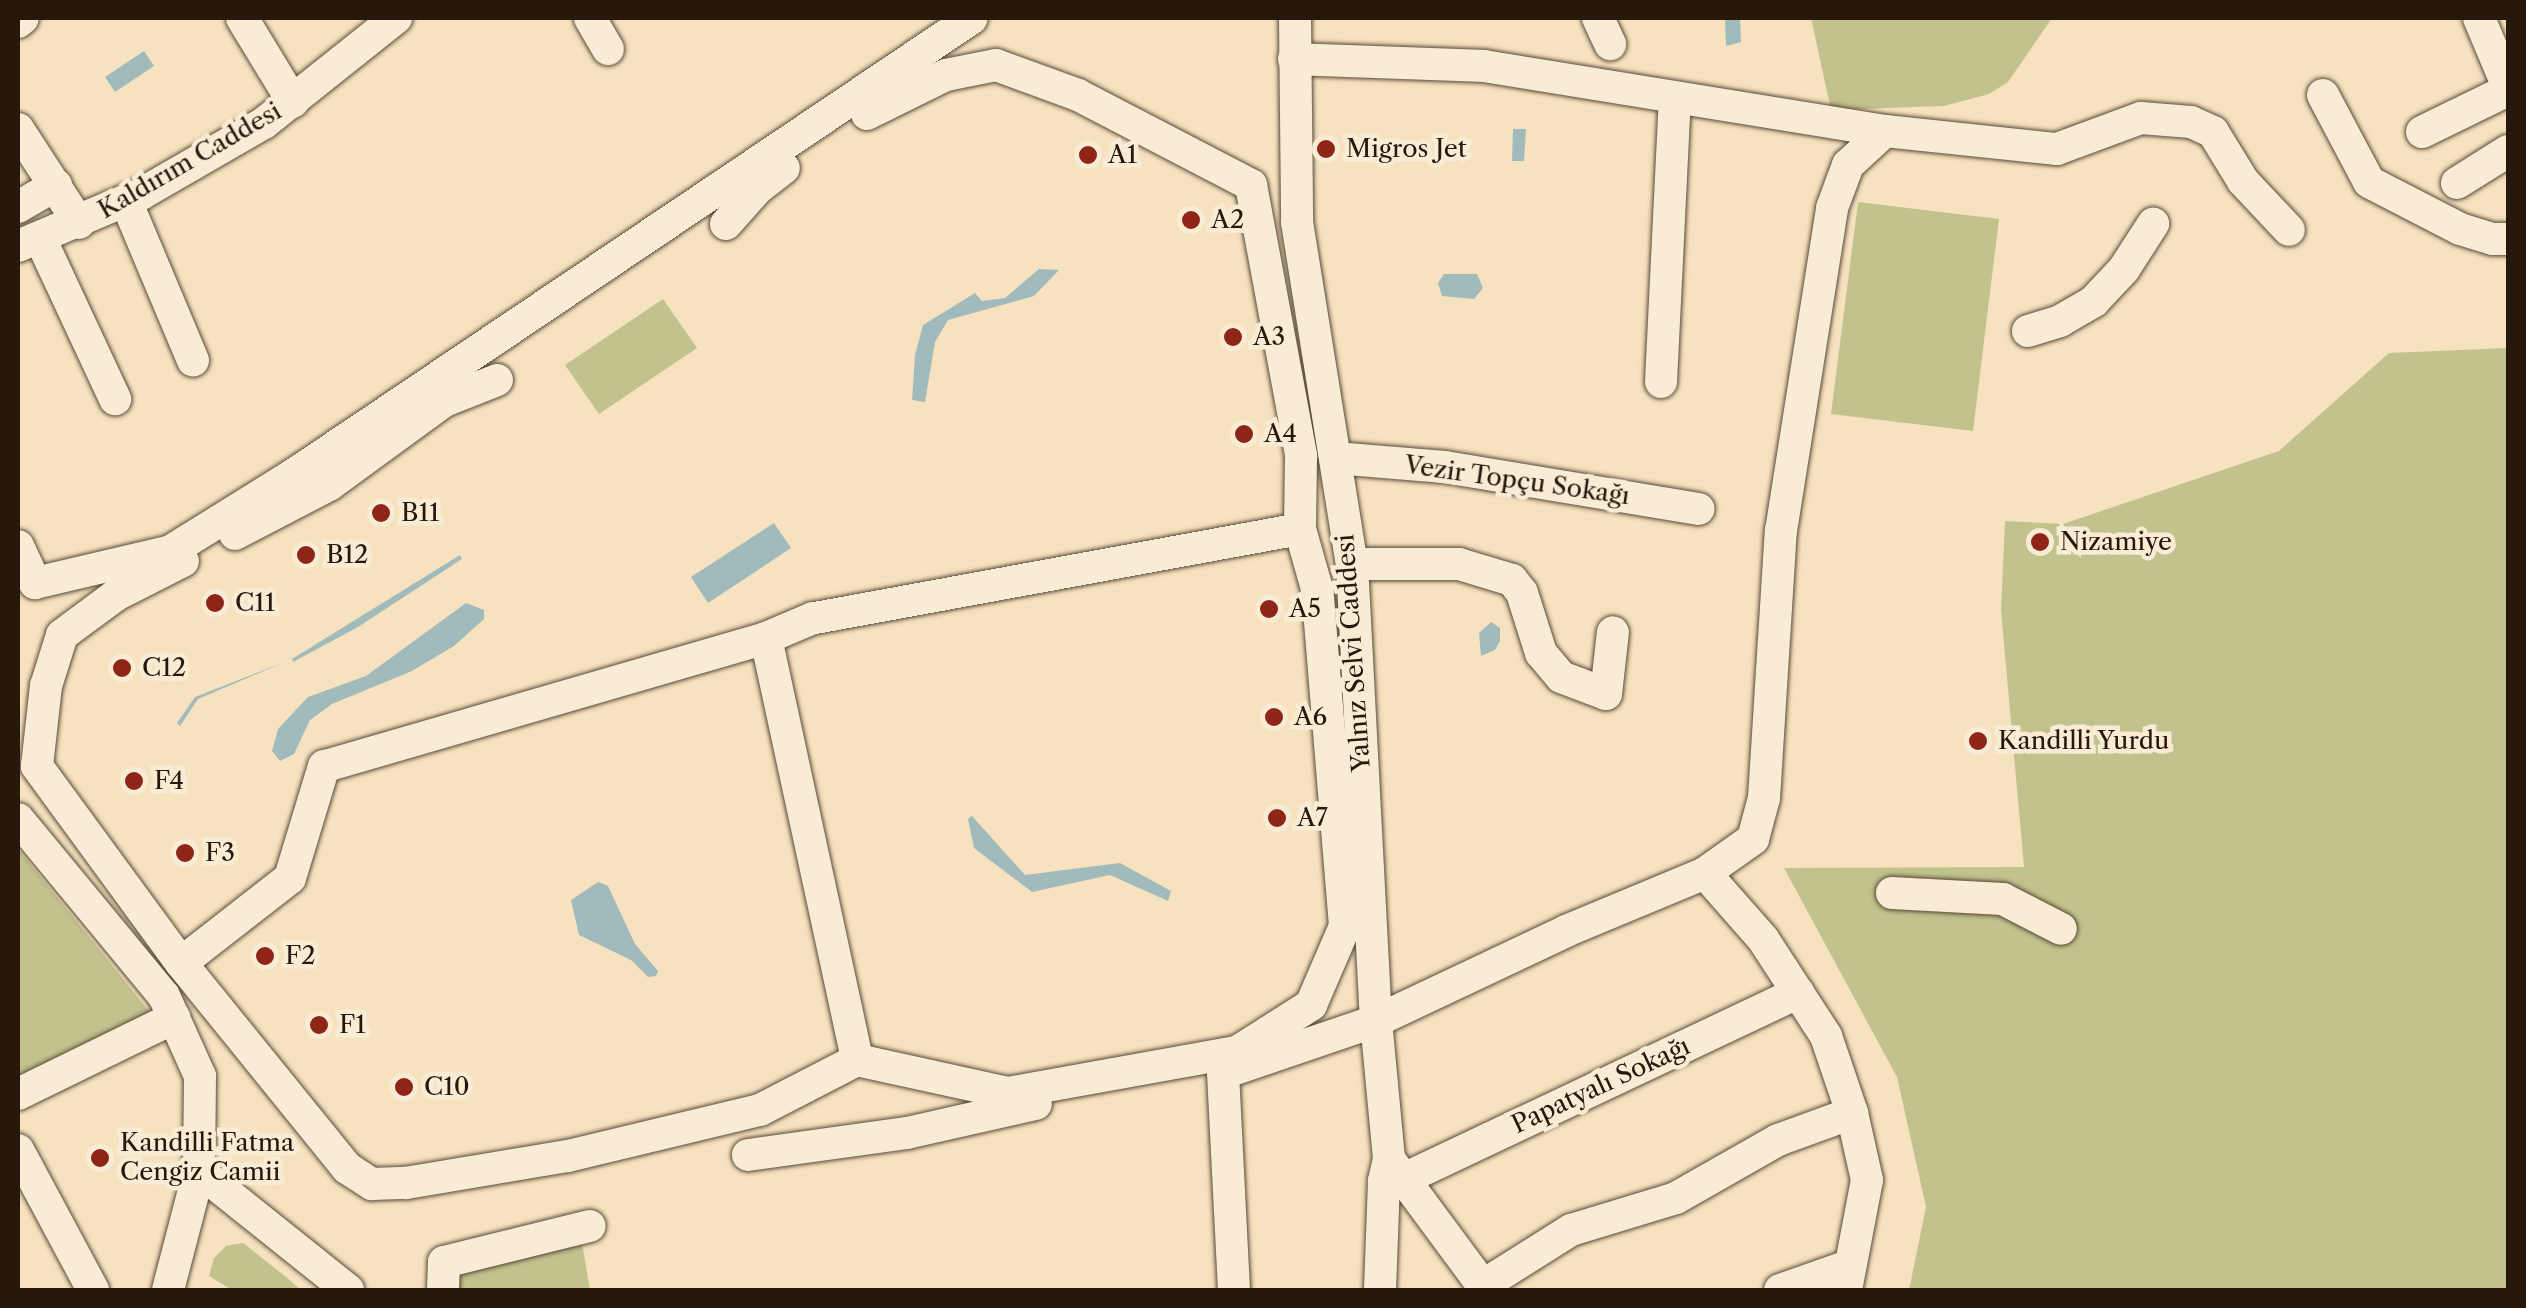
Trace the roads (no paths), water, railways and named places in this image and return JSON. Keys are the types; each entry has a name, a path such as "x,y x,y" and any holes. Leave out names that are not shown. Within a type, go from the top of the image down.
{"street":[{"path":"242,18 292,102"},
{"name":"Kaldırım Caddesi","path":"29,242 126,201 264,123 396,18"},
{"path":"590,18 608,50"},
{"path":"18,546 26,586 171,551 293,475 972,18"},
{"name":"Yalnız Selvi Caddesi","path":"1295,18 1297,222 1352,564 1376,1021 1397,1169 1384,1181 1380,1290"},
{"path":"2422,132 2508,89 2478,18"},
{"path":"1294,59 1484,66 1885,131 2058,149 2141,118 2191,122 2213,132 2243,181 2288,230"},
{"path":"497,380 444,401 329,485 116,595 62,635 46,686 36,766 181,963 347,1168 372,1184 406,1183 568,1156 760,1110 858,1060 1008,1093 1237,1052 1311,1006 1345,926 1317,589 1300,530 1302,456 1251,186 1183,146 1078,95 996,65 946,76 894,98 798,158 758,189 726,224"},
{"path":"2323,95 2369,182 2460,229 2493,239 2508,238"},
{"path":"1662,382 1675,98"},
{"path":"18,129 79,223"},
{"path":"748,1155 907,1133 1089,1092 1223,1073 1376,1021 1566,931 1706,874 1752,839 1764,798 1781,531 1832,208 1848,165 1885,131"},
{"path":"2457,183 2508,151"},
{"path":"18,206 56,186"},
{"path":"126,201 193,360"},
{"path":"2028,332 2060,321 2094,301 2124,269 2154,224"},
{"path":"29,242 115,399"},
{"name":"Vezir Topçu Sokağı","path":"1335,458 1445,467 1699,510"},
{"path":"181,963 290,878 324,766 766,638 814,618 1300,530"},
{"path":"1352,564 1459,564 1512,580 1522,593 1541,653 1561,678 1606,694 1613,632"},
{"path":"766,638 858,1060"},
{"path":"18,819 164,996 200,1076 199,1171 168,1290"},
{"path":"1706,874 1763,939 1826,1036 1852,1113 1867,1180 1847,1278 1780,1290"},
{"path":"1892,893 2003,898 2061,929"},
{"name":"Papatyalı Sokağı","path":"1397,1169 1798,993"},
{"path":"18,1094 174,1018"},
{"path":"1223,1073 1234,1290"},
{"path":"1397,1169 1484,1288 1571,1230 1676,1198 1778,1140 1852,1113"},
{"path":"18,1150 94,1290"},
{"path":"199,1171 348,1290"},
{"path":"442,1290 444,1262 590,1226"}],"water":[{"path":"1725,18 1740,18 1741,42 1726,46"},
{"path":"144,51 154,66 115,92 105,77"},
{"path":"1513,129 1526,129 1524,161 1512,161"},
{"path":"1039,269 1059,270 1034,296 948,320 935,342 925,402 912,400 915,355 923,325 975,293 982,301 1005,298"},
{"path":"1444,274 1477,274 1483,288 1474,299 1442,296 1438,283"},
{"path":"774,523 791,548 708,603 691,577"},
{"path":"460,555 462,559 358,627 293,662 292,659"},
{"path":"466,603 484,610 484,619 454,646 412,671 332,704 310,720 294,754 280,761 272,751 278,729 308,697 366,676"},
{"path":"1491,622 1500,628 1500,641 1495,650 1481,656 1479,633"},
{"path":"285,662 198,699 180,726 177,723 195,697"},
{"path":"972,816 1025,875 1120,863 1171,891 1168,901 1110,875 1032,892 974,848 968,819"},
{"path":"598,882 608,886 635,944 658,971 656,976 648,977 631,960 579,935 571,900"}],"place":[{"name":"Migros Jet","path":"1326,149"},
{"name":"A1","path":"1088,155"},
{"name":"A2","path":"1191,220"},
{"name":"A3","path":"1233,337"},
{"name":"A4","path":"1244,434"},
{"name":"B11","path":"381,513"},
{"name":"Nizamiye","path":"2040,542"},
{"name":"B12","path":"306,555"},
{"name":"C11","path":"215,603"},
{"name":"A5","path":"1269,609"},
{"name":"C12","path":"122,668"},
{"name":"A6","path":"1274,717"},
{"name":"Kandilli Yurdu","path":"1978,741"},
{"name":"F4","path":"134,781"},
{"name":"A7","path":"1277,818"},
{"name":"F3","path":"185,853"},
{"name":"F2","path":"265,956"},
{"name":"F1","path":"319,1025"},
{"name":"C10","path":"404,1087"},
{"name":"Kandilli Fatma Cengiz Camii","path":"100,1158"}]}
